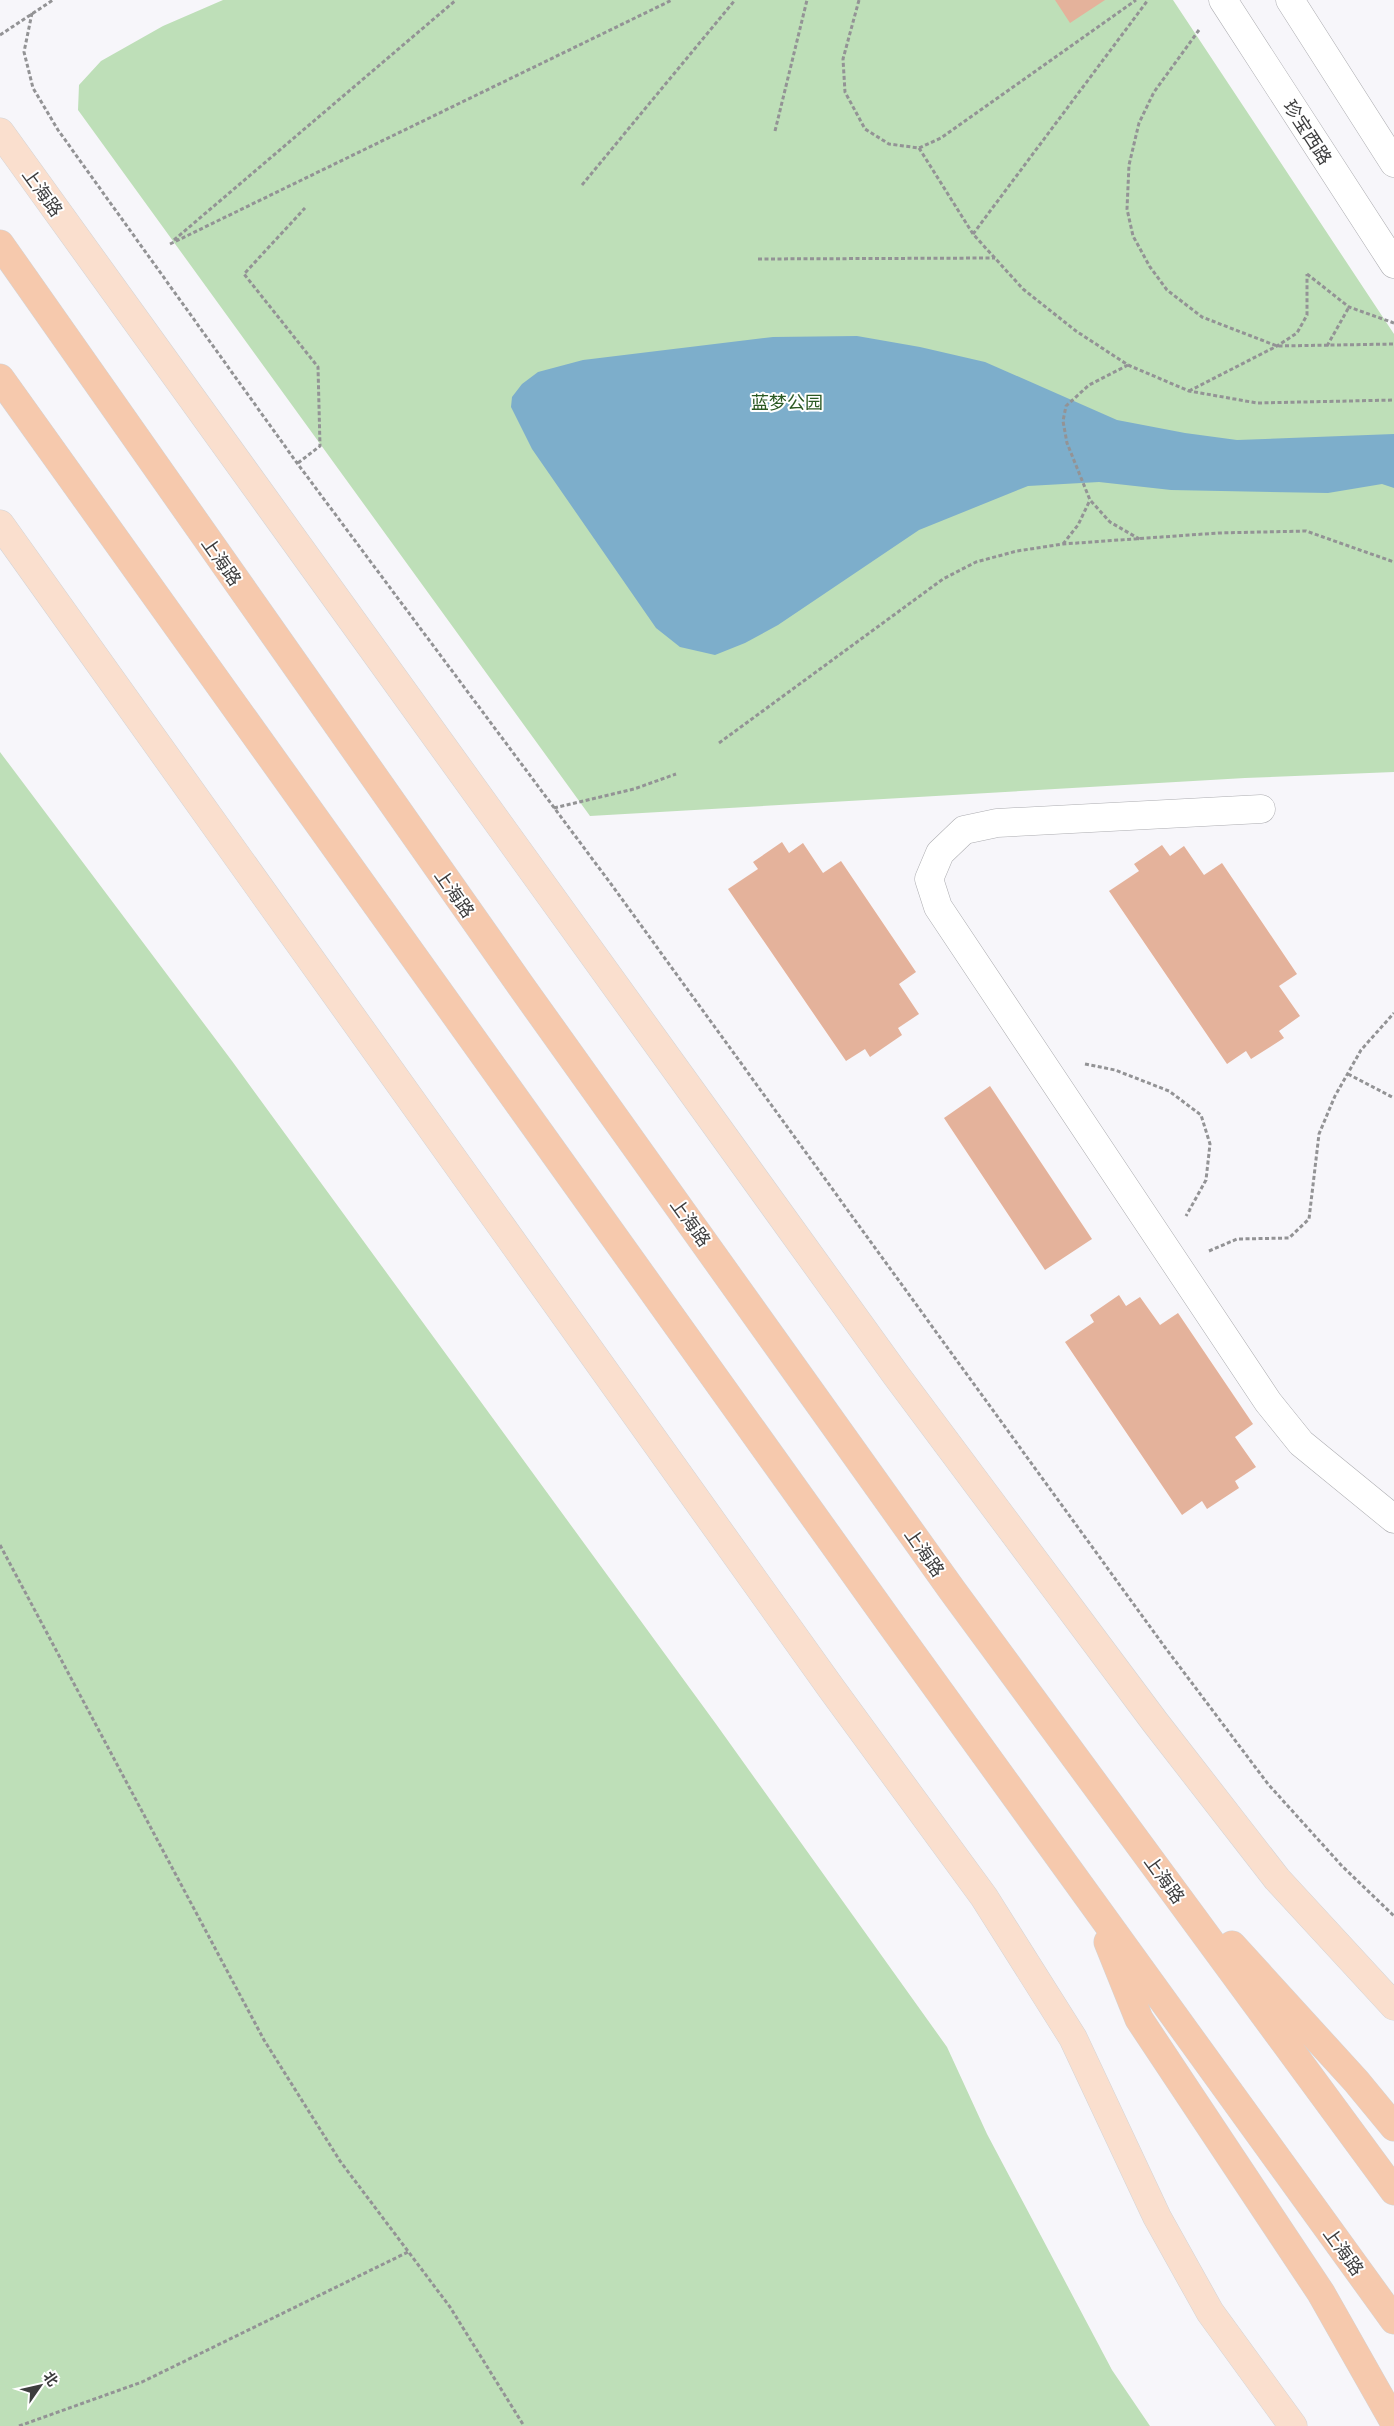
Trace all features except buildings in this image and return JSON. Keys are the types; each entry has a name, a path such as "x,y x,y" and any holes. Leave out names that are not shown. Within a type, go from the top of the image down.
{"highway":[{"name":"上海路","path":"0,244 510,970 768,1329 952,1590 1394,2191"},
{"name":"上海路","path":"0,378 893,1627 1394,2320"},
{"path":"1132,1834 1356,2081 1394,2127"},
{"path":"1091,1902 1139,2019 1321,2292 1394,2396"},
{"path":"1321,2292 1394,2422"}],"main road":[{"name":"上海路","path":"0,132 896,1375 1155,1722 1271,1871 1394,2006"},
{"path":"0,524 831,1688 984,1897 1073,2038 1158,2218 1210,2312 1293,2426"}],"street":[{"name":"珍宝西路","path":"1223,0 1394,264"},
{"path":"1290,0 1394,164"},
{"path":"1261,809 997,823 964,830 940,853 929,879 938,907 1268,1402 1301,1442 1394,1519"}],"path":[{"path":"0,35 53,0"},
{"path":"456,0 170,244 672,0"},
{"path":"582,185 735,0"},
{"path":"775,131 807,0"},
{"path":"858,0 843,59 845,92 865,129 889,144 919,148 941,138 1136,0"},
{"path":"973,234 1148,0"},
{"path":"32,14 24,52 33,88 58,130 297,463 554,808 1158,1638 1268,1784 1342,1866 1394,1916"},
{"path":"1205,23 1154,92 1139,123 1129,165 1127,209 1133,236 1150,267 1167,290 1202,317 1277,346 1394,344"},
{"path":"919,148 973,234 1023,289 1076,331 1128,364 1189,391 1257,403 1394,400"},
{"path":"297,463 320,446 318,367 244,274 305,208"},
{"path":"758,259 995,258"},
{"path":"1189,391 1277,346 1297,332 1307,315 1307,274 1349,307 1394,323"},
{"path":"1327,346 1349,307"},
{"path":"1128,364 1089,385 1066,406 1064,421 1067,443 1090,500 1110,522 1141,540"},
{"path":"1063,544 1078,525 1090,500"},
{"path":"719,743 944,579 976,562 1017,551 1063,544 1218,534 1306,531 1394,562"},
{"path":"554,808 634,789 676,774"},
{"path":"1171,1257 1237,1239 1289,1238 1309,1219 1319,1134 1335,1096 1361,1050 1394,1013"},
{"path":"1036,1054 1116,1070 1169,1091 1201,1115 1210,1144 1206,1180 1171,1257"},
{"path":"1348,1074 1394,1098"},
{"path":"0,1545 264,2040 340,2161 450,2307 524,2426"},
{"path":"19,2426 142,2382 408,2252"}],"green space":[{"name":"蓝梦公园","path":"223,0 1173,0 1394,334 1394,772 1245,778 590,816 78,110 79,85 101,61 163,26"},
{"path":"0,752 232,1061 716,1724 947,2047 987,2134 1112,2370 1150,2426 0,2426"}],"water":[{"path":"857,336 920,347 985,362 1117,420 1185,433 1237,440 1394,434 1394,488 1382,484 1328,493 1171,490 1099,482 1028,486 919,530 778,625 745,643 715,655 680,647 656,628 532,449 511,407 512,397 522,384 538,372 583,360 773,337"}]}
